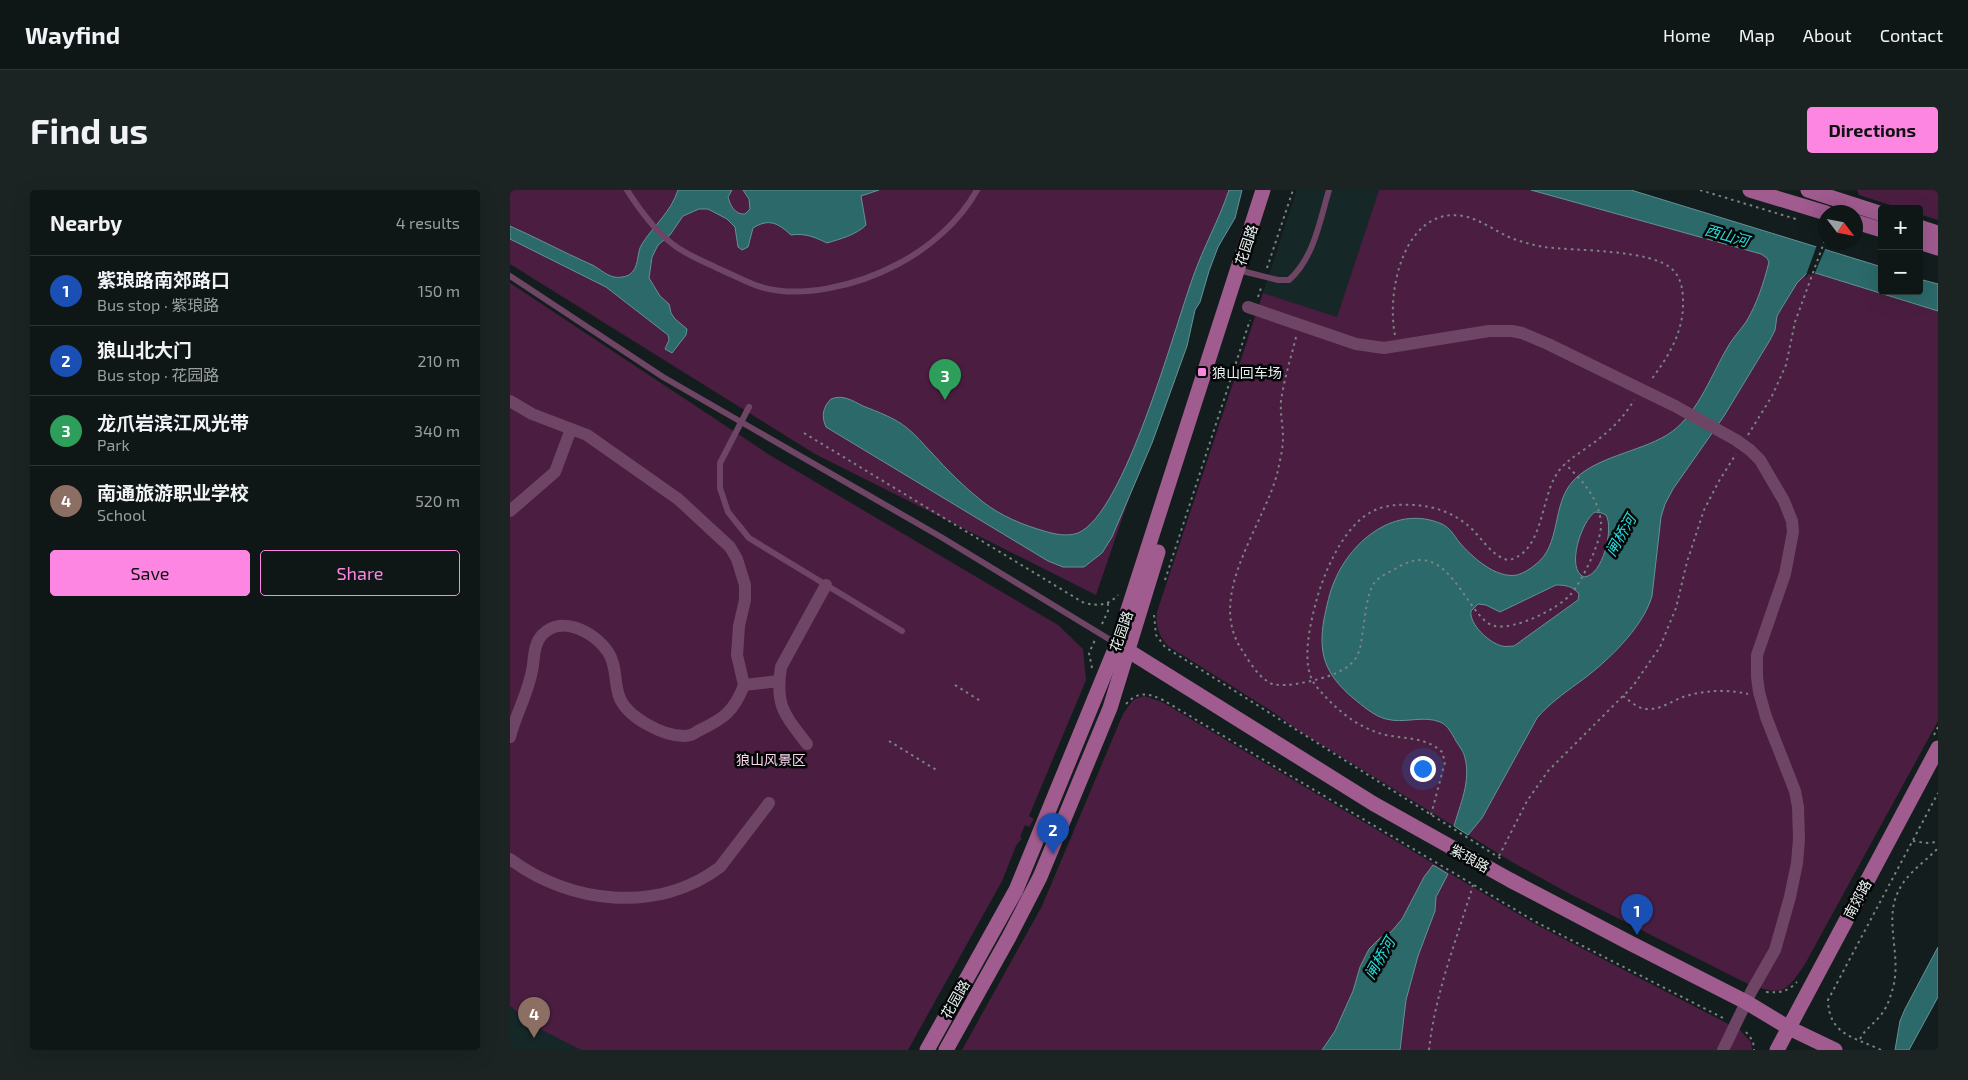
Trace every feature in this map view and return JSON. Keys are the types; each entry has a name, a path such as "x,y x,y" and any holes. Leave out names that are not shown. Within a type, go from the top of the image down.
{"main road":[{"name":"花园路","path":"927,1050 1016,890 1122,647 1190,444 1242,271 1263,190"},
{"name":"花园路","path":"1242,271 1270,190"},
{"path":"1750,190 1795,196 1818,208"},
{"path":"1808,190 1878,213"},
{"path":"1863,224 1878,229"},
{"path":"1923,228 1938,233"},
{"path":"1923,243 1938,248"},
{"name":"花园路","path":"946,1050 1010,937 1040,877 1110,708 1122,647"},
{"name":"紫琅路","path":"1122,647 1374,804 1528,889 1749,995 1789,1028 1834,1050"},
{"name":"南郊路","path":"1777,1050 1936,742"}],"street":[{"path":"1252,307 1356,344 1384,348 1490,331 1512,331 1548,344 1675,406 1737,441 1760,460 1792,521 1793,532 1785,574 1757,655 1757,677 1766,717 1795,791 1800,839 1797,863 1775,950 1749,995 1723,1050"},
{"path":"510,401 532,414 587,435 678,499 730,547 737,559 745,585 745,600 739,626 737,654 744,684 727,715 721,720 691,735 684,736 668,733 639,719 623,704 617,690 612,658 598,641 579,630 559,625 545,632 535,646 533,667 528,686 510,737"},
{"path":"510,512 555,472 571,429"},
{"path":"808,744 783,711 778,698 779,681 781,667 826,585"},
{"path":"744,684 779,681"},
{"path":"510,859 544,880 568,890 617,899 639,898 679,888 697,881 720,867 768,803"}],"lane":[{"path":"627,190 650,223 671,243 686,252 756,286 794,290 841,286 866,279 913,256 952,223 972,200 977,190"},
{"path":"1242,271 1278,280 1289,280 1299,271 1309,252 1329,190"},
{"path":"510,276 664,377 941,537 1122,647"},
{"path":"749,407 720,463 720,488 728,512 749,538 902,631"}],"path":[{"path":"1265,274 1293,190"},
{"path":"1700,190 1799,220"},
{"path":"1398,347 1392,308 1397,281 1410,242 1419,229 1443,216 1461,216 1522,242 1567,250 1640,256 1664,263 1674,270 1682,287 1683,308 1674,344 1626,413 1608,432 1565,464 1550,485 1538,530 1524,552 1513,559 1508,560 1499,557 1467,525 1452,514 1432,507 1407,504 1394,505 1374,510 1366,515 1340,546 1326,570 1315,604 1308,648 1308,671 1312,680 1325,696 1347,717 1358,724 1386,735 1424,740 1442,752 1445,762 1431,814"},
{"path":"1498,858 1527,801 1548,771 1624,696 1653,659 1666,635 1704,510 1737,441 1772,396 1786,365 1792,332 1821,250"},
{"path":"1164,584 1252,307 1262,284"},
{"path":"1299,325 1281,400 1283,438 1277,474 1270,495 1242,556 1234,584 1231,617 1237,641 1250,663 1264,679 1275,685 1280,686 1326,676 1341,671 1354,660 1358,654 1369,595 1374,584 1383,576 1408,562 1425,560 1442,570 1460,588 1489,624 1496,627 1515,625 1563,601 1573,592 1585,570 1601,528 1600,517 1594,498 1565,464"},
{"path":"804,433 1084,603 1100,606 1113,601 1122,591"},
{"path":"1092,674 1089,652 1108,611 1108,603"},
{"path":"1154,612 1153,619 1156,635 1165,647 1507,862"},
{"path":"955,685 982,702"},
{"path":"1624,696 1647,710 1660,708 1693,694 1718,690 1734,691 1760,697"},
{"path":"1124,708 1132,698 1144,693 1163,700 1473,886 1600,957 1735,1024 1749,1035 1753,1041 1754,1050"},
{"path":"1936,742 1938,727"},
{"path":"889,741 938,771"},
{"path":"1881,1050 1835,1026 1830,1017 1828,1000 1938,793"},
{"path":"1912,840 1926,844 1938,842"},
{"path":"1860,1040 1864,1031 1879,1018 1885,1009 1893,988 1896,954 1892,910 1896,895 1910,874 1938,848"},
{"path":"1429,1050 1431,1028 1451,952 1473,886"},
{"path":"1749,995 1765,992 1779,993 1790,989 1797,982"}],"shaded area":[{"path":"1297,190 1379,190 1337,317 1263,293"},
{"path":"510,1006 534,1026 581,1050 510,1050"}],"green space":[{"path":"510,190 1230,190 1181,346 1096,595 815,454 510,264"},
{"path":"1379,190 1531,190 1761,254 1878,292 1878,295 1886,295 1938,311 1938,721 1805,964 1787,987 1776,991 1748,984 1570,894 1512,862 1298,730 1273,712 1168,646 1162,638 1157,626 1157,612 1263,293 1337,317"},
{"path":"1857,190 1938,190 1938,220 1923,215 1923,205 1890,205 1859,195"},
{"name":"狼山风景区","path":"510,283 768,454 1058,625 1083,649 1086,680 1029,816 1034,819 1029,827 1025,825 1020,837 1022,838 1016,846 1002,881 908,1050 581,1050 534,1026 510,1006"},
{"path":"1144,696 1162,702 1535,924 1740,1030 1751,1042 1752,1050 962,1050 1042,906 1123,714 1133,700"}],"water":[{"path":"678,190 732,190 728,197 732,206 738,213 745,214 750,209 749,199 743,190 879,190 861,196 866,225 853,234 827,243 810,236 791,235 782,227 773,223 764,223 753,228 748,247 742,250 738,247 735,227 727,219 708,209 699,209 683,216 670,235 658,245 652,257 649,278 660,296 669,304 675,319 687,329 686,335 672,353 665,349 669,340 668,335 606,287 510,239 510,226 593,265 611,276 626,276 635,268 642,244 667,212"},
{"path":"1229,190 1242,190 1235,218 1218,247 1209,271 1200,302 1195,310 1187,346 1152,443 1112,537 1102,553 1084,567 1063,567 1048,561 826,427 824,412 826,405 831,399 840,397 852,400 902,424 962,484 997,512 1036,529 1065,535 1078,533 1096,518 1113,492 1130,457 1161,376 1197,266"},
{"path":"1531,190 1631,190 1818,247 1818,250 1827,250 1878,266 1878,292 1809,271 1797,283 1777,316 1775,330 1770,340 1724,416 1673,489 1665,504 1661,517 1652,596 1640,620 1632,633 1611,656 1556,699 1537,718 1482,818 1468,835 1454,826 1464,793 1467,775 1464,754 1448,727 1434,720 1400,721 1377,716 1343,689 1330,672 1323,653 1322,631 1328,600 1335,580 1352,552 1364,539 1392,522 1408,519 1425,519 1442,524 1452,532 1464,548 1485,566 1501,574 1517,575 1533,566 1543,557 1549,547 1562,501 1573,481 1582,473 1605,460 1644,446 1667,435 1694,408 1728,346 1750,315 1757,300 1769,262 1761,254","holes":["1595,512 1606,515 1608,521 1608,540 1597,569 1591,575 1584,577 1578,572 1576,565 1578,544 1585,524 1590,517","1556,585 1574,589 1579,594 1578,600 1514,646 1502,646 1491,641 1473,622 1471,611 1478,604 1486,605 1500,612"]},
{"path":"1923,280 1938,284 1938,311 1886,295 1923,295"},
{"name":"闸桥河","path":"1433,865 1448,874 1436,897 1435,911 1418,956 1406,1000 1400,1050 1322,1050 1335,1031 1369,949 1380,938 1391,932 1402,919 1424,877"},
{"path":"1938,947 1938,997 1909,1050 1895,1050 1900,1021 1905,1009"}],"pier":[{"path":"1818,245 1818,250 1825,250 1814,275 1809,274 1805,278"}],"place":[{"name":"狼山回车场","path":"1202,372"},
{"name":"龙爪岩滨江风光带","path":"945,400"},
{"name":"狼山北大门","path":"1053,854"},
{"name":"紫琅路南郊路口","path":"1637,935"},
{"name":"南通旅游职业学校","path":"534,1038"}],"water label":[{"name":"西山河","path":"1727,235"}]}
